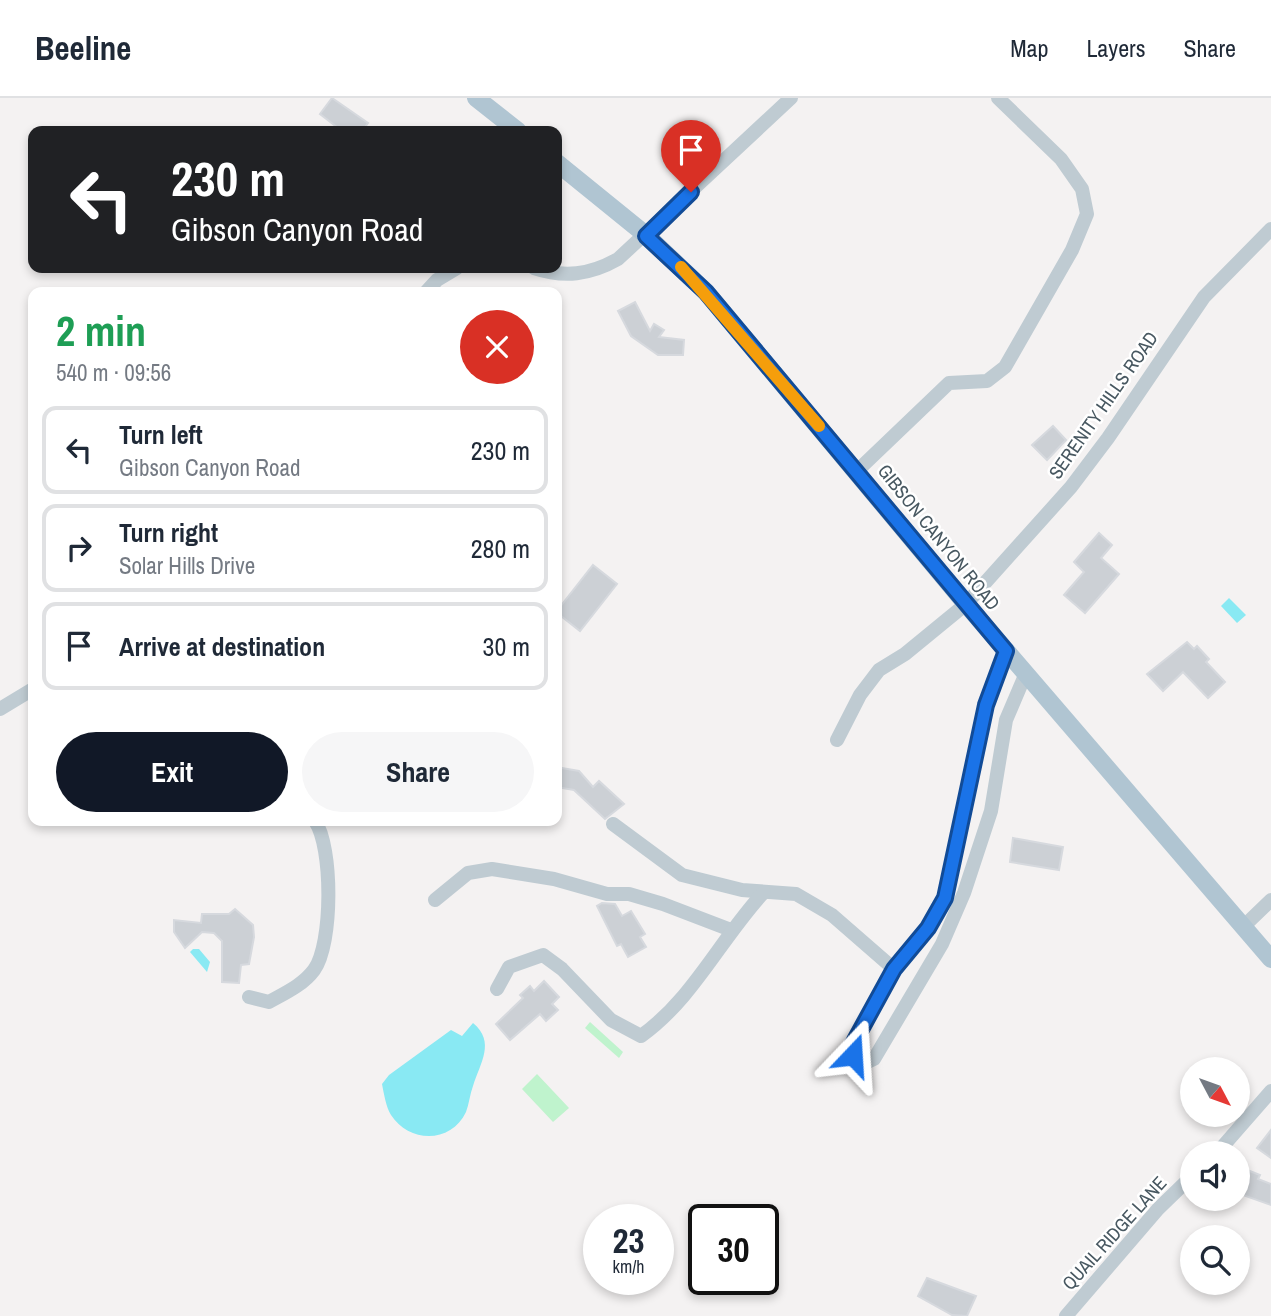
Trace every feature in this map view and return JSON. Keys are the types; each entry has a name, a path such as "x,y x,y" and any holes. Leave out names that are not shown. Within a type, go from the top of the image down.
{"main road":[{"path":"476,98 512,126"},
{"name":"GIBSON CANYON ROAD","path":"562,167 646,236 706,292 966,604 1271,958"}],"street":[{"path":"553,273 560,275 594,271 618,258 646,236 791,98"},
{"path":"857,471 949,383 987,381 1005,367 1072,250 1087,214 1082,189 1061,159 998,98"},
{"name":"SERENITY HILLS ROAD","path":"837,740 860,695 879,670 905,654 966,604 1088,466 1204,297 1271,229"},
{"path":"431,287 449,273"},
{"path":"1006,651 986,705 945,898 928,928 894,969 853,1044 853,1055 861,1065 874,1059 942,944 964,894 991,811 1006,720 1026,673"},
{"path":"0,709 28,692"},
{"path":"613,824 682,875 715,885 796,894 832,915 894,969"},
{"path":"249,997 270,1002 302,983 315,969 326,942 329,905 319,826"},
{"path":"435,900 468,873 492,869 554,879 607,894 629,894 731,930"},
{"path":"497,989 509,967 543,956 562,968 611,1020 642,1036 658,1024 700,977 731,930 764,892"},
{"path":"1244,926 1271,900"},
{"path":"1227,1141 1271,1091"},
{"name":"QUAIL RIDGE LANE","path":"1066,1316 1158,1209 1180,1188"}],"green space":[{"path":"590,1022 623,1052 619,1058 585,1028"},
{"path":"537,1074 569,1108 553,1122 522,1089"}],"water":[{"path":"1229,598 1246,615 1237,623 1221,606"},
{"path":"199,949 210,962 207,972 190,952"},
{"path":"473,1023 480,1030 485,1045 466,1112 450,1130 440,1134 419,1135 408,1131 391,1115 382,1084 389,1075 451,1030 462,1036"}],"building":[{"path":"332,98 368,123 366,126 336,126 320,114"},
{"path":"635,302 650,331 654,324 664,330 659,337 684,340 683,355 658,355 631,336 618,311"},
{"path":"1053,426 1066,440 1047,460 1032,445"},
{"path":"1099,533 1112,545 1101,558 1119,574 1085,613 1064,595 1084,572 1074,562"},
{"path":"593,565 617,584 580,631 562,617 562,604"},
{"path":"1187,642 1194,649 1197,646 1209,659 1206,662 1225,682 1208,698 1183,672 1163,691 1147,674"},
{"path":"562,768 579,771 593,787 599,781 624,804 605,819 574,790 562,788"},
{"path":"1013,838 1063,847 1059,870 1010,862"},
{"path":"602,903 615,904 622,916 631,911 645,934 640,937 646,947 628,957 621,944 617,946 597,906"},
{"path":"235,909 253,925 254,937 249,964 241,965 239,983 222,982 222,941 214,933 202,932 185,948 174,932 174,920 201,923 202,914 229,914"},
{"path":"544,981 559,997 552,1004 558,1010 546,1021 540,1014 510,1040 496,1024 523,998 520,995 530,986 534,991"},
{"path":"1271,1130 1271,1158 1257,1148"},
{"path":"1250,1171 1260,1175 1258,1179 1271,1184 1271,1205 1250,1198"},
{"path":"927,1278 976,1296 967,1316 952,1315 918,1296"}],"slow traffic":[{"path":"681,267 706,292 819,426"}],"route":[{"path":"691,192 646,236 706,292 1006,651 986,705 945,898 928,928 894,969 853,1044 853,1055"}]}
